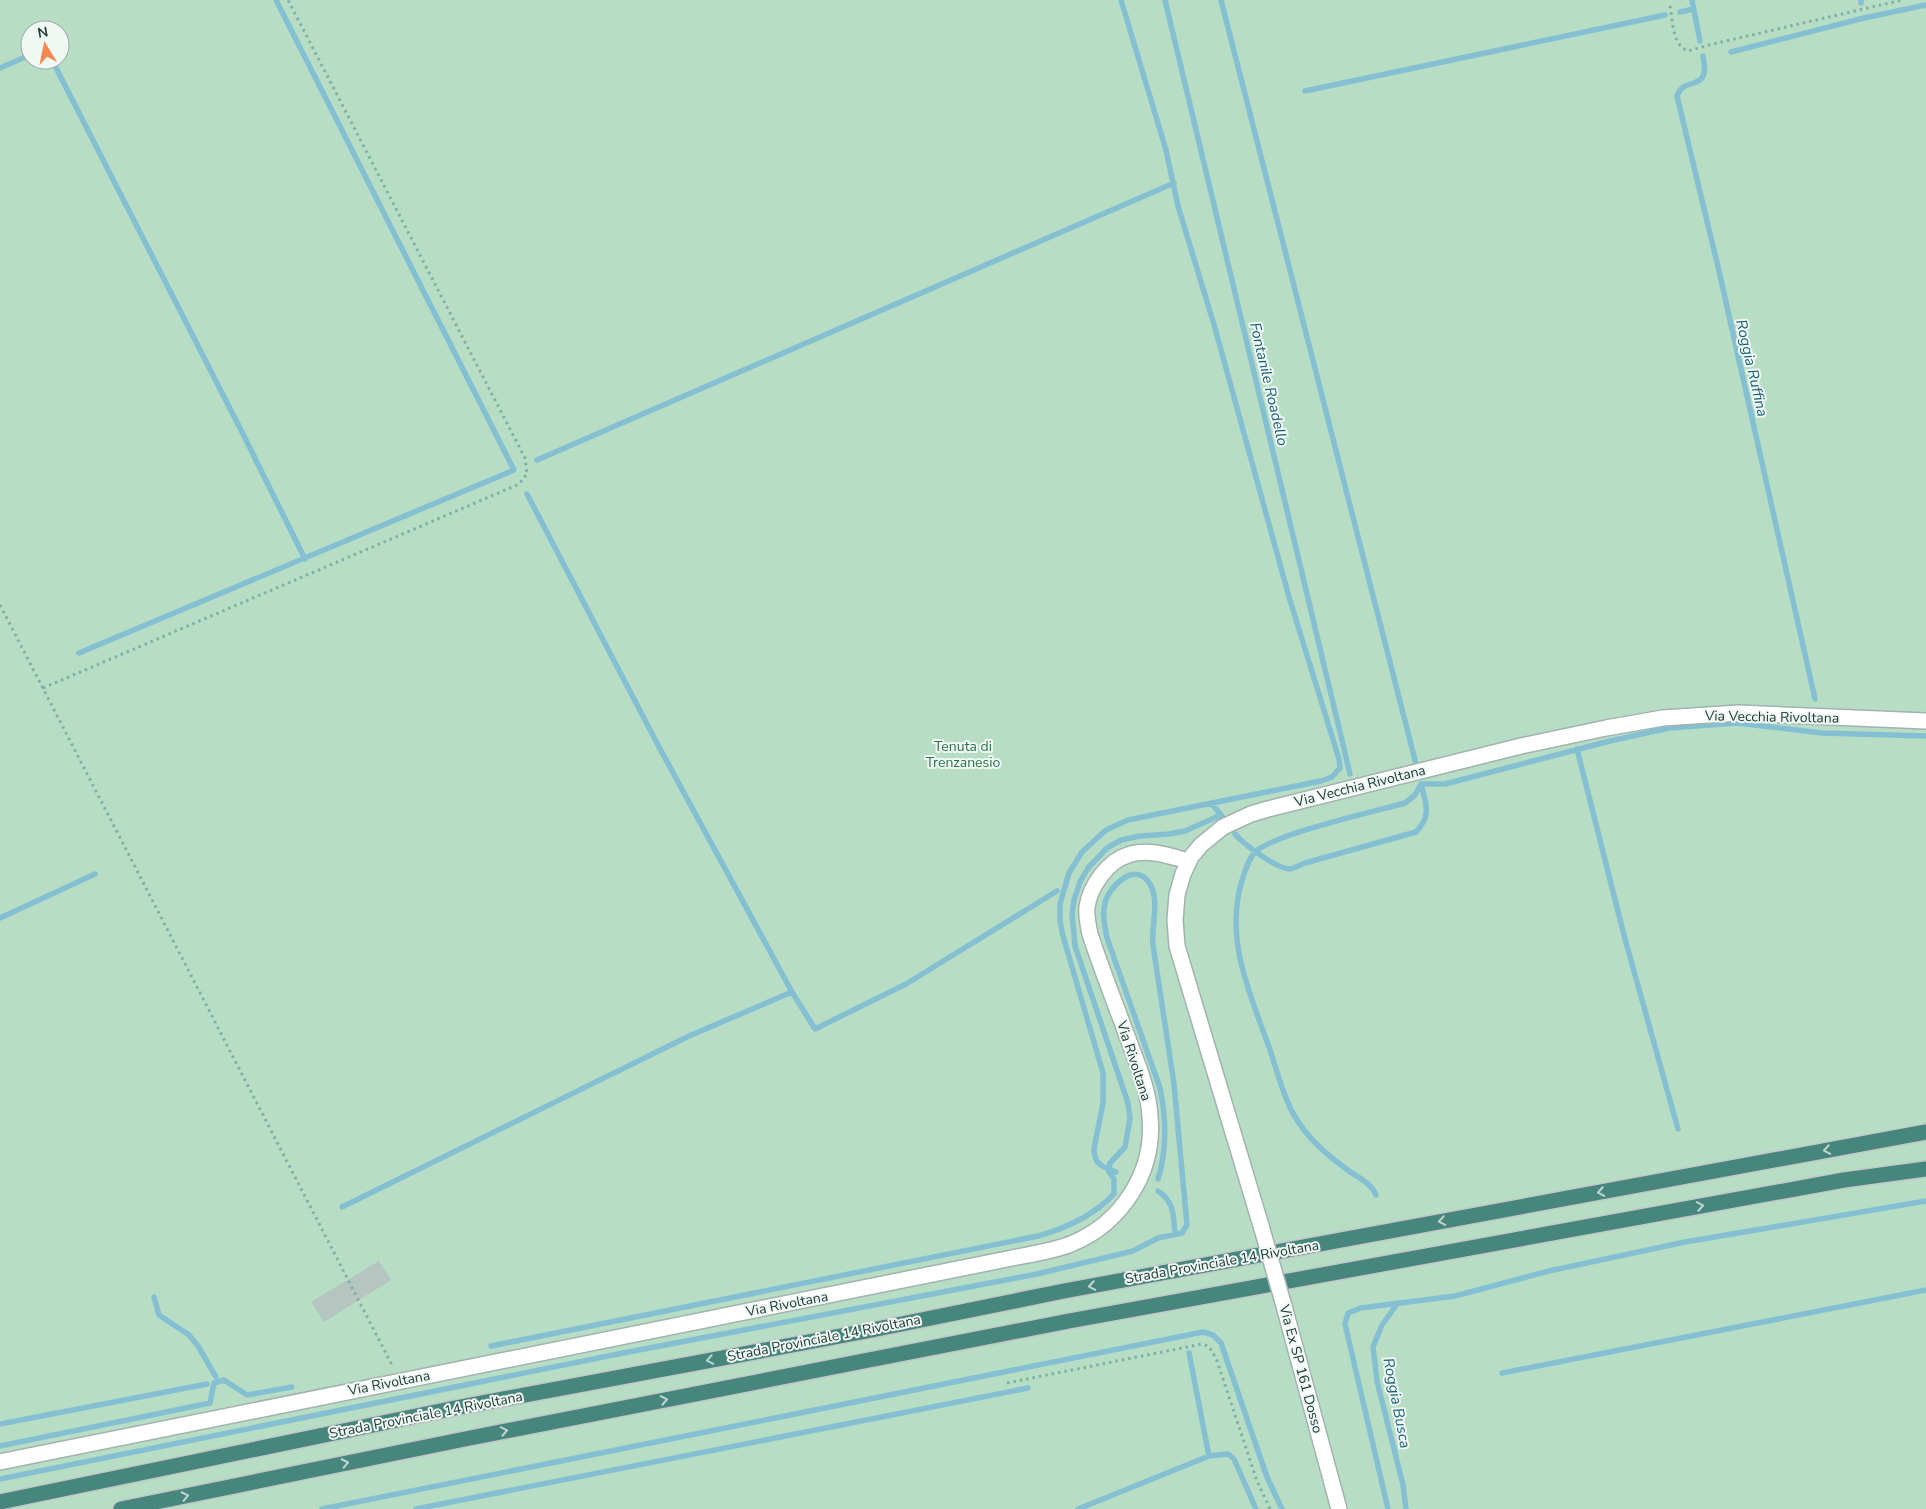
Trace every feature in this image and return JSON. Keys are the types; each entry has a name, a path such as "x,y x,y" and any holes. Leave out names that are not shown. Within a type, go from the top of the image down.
{"highway":[{"path":"1875,1142 1926,1126"},
{"path":"1875,1142 1926,1132"},
{"name":"Strada Provinciale 14 Rivoltana","path":"0,1502 455,1408 867,1331 1074,1289 1875,1142"},
{"path":"121,1509 455,1441 1069,1321 1926,1165"},
{"path":"1863,1177 1926,1169"}],"street":[{"name":"Via Vecchia Rivoltana","path":"1262,1229 1176,946 1175,920 1181,879 1188,861 1201,845 1217,832 1251,814 1522,746 1663,718 1738,713 1926,721"},
{"name":"Via Rivoltana","path":"0,1462 1021,1256 1062,1247 1092,1233 1113,1217 1133,1193 1141,1175 1151,1134 1145,1086 1090,934 1087,915 1088,900 1096,884 1108,868 1129,854 1150,853 1188,861"},
{"name":"Via Ex SP 161 Dosso","path":"1262,1229 1339,1509"}],"path":[{"path":"43,688 510,488 519,484 526,474 524,458 288,0"},
{"path":"1670,6 1676,39 1681,47 1688,51 1902,0"},
{"path":"0,606 400,1381"},
{"path":"1007,1383 1202,1344 1207,1345 1212,1350 1217,1361 1257,1481 1270,1509"}],"green space":[{"name":"Tenuta di Trenzanesio","path":"0,0 1926,0 1926,1509 0,1509"}],"building":[{"path":"379,1261 391,1280 324,1322 311,1302"}],"waterway":[{"path":"79,653 514,470 276,0"},
{"path":"1116,1172 1100,1165 1094,1154 1103,1103 1103,1073 1060,921 1060,904 1069,873 1082,852 1106,830 1128,820 1321,781 1332,777 1340,768 1339,759 1289,597 1215,328 1178,206 1166,150 1121,0"},
{"name":"Fontanile Roadello","path":"1165,0 1350,774"},
{"path":"1221,0 1416,764"},
{"name":"Roggia Ruffina","path":"1692,0 1700,41"},
{"path":"1731,52 1864,18 1926,5"},
{"path":"1680,12 1694,9"},
{"path":"1305,91 1665,15"},
{"name":"Roggia Ruffina","path":"1703,56 1703,76 1700,80 1685,86 1677,96 1719,271 1815,699"},
{"path":"0,68 20,59"},
{"path":"57,70 305,559"},
{"path":"537,460 1174,183"},
{"path":"527,494 658,745 792,992 815,1029 906,984 1057,891"},
{"path":"1421,784 1445,784 1610,741 1669,728 1737,723 1822,733 1926,736"},
{"path":"1577,749 1625,939 1678,1129"},
{"path":"1235,834 1269,861 1284,868 1292,869 1305,863 1416,832 1426,815 1426,804 1421,784"},
{"path":"1376,1195 1367,1183 1338,1163 1313,1140 1297,1120 1289,1104 1242,968 1236,927 1237,906 1241,884 1248,864 1254,853 1264,846 1301,831 1405,803 1415,795 1421,784"},
{"path":"1211,803 1222,816"},
{"path":"491,1346 1038,1236 1069,1225 1097,1209 1114,1194 1114,1179 1109,1172 1110,1163 1125,1147 1130,1119 1128,1103 1075,946 1072,914 1074,900 1080,882 1088,868 1107,848 1121,840 1185,831 1221,815"},
{"path":"0,918 95,874"},
{"path":"0,1479 623,1353 1037,1274 1133,1251 1158,1238 1182,1233 1187,1225 1174,1084 1153,945 1155,906 1150,884 1144,877 1138,874 1124,878 1112,889 1105,903 1104,920 1107,938 1160,1088 1165,1134 1163,1157 1158,1179"},
{"path":"342,1207 689,1036 792,992"},
{"path":"1158,1191 1168,1200 1172,1210 1175,1234"},
{"path":"1388,1509 1345,1324 1348,1313 1361,1308 1455,1296 1549,1271 1685,1242 1926,1201"},
{"path":"1502,1373 1926,1290"},
{"path":"154,1297 159,1315 189,1335 198,1346 216,1377"},
{"name":"Roggia Busca","path":"1395,1307 1382,1325 1373,1347 1377,1381 1403,1485 1406,1509"},
{"path":"322,1509 1203,1332 1213,1335 1221,1343 1267,1477 1282,1509"},
{"path":"1189,1353 1209,1456"},
{"path":"0,1446 210,1403 214,1383 224,1380 247,1395 292,1387"},
{"path":"0,1424 207,1384"},
{"path":"416,1509 1028,1388"},
{"path":"1078,1509 1209,1456 1228,1454 1234,1459 1256,1509"}]}
